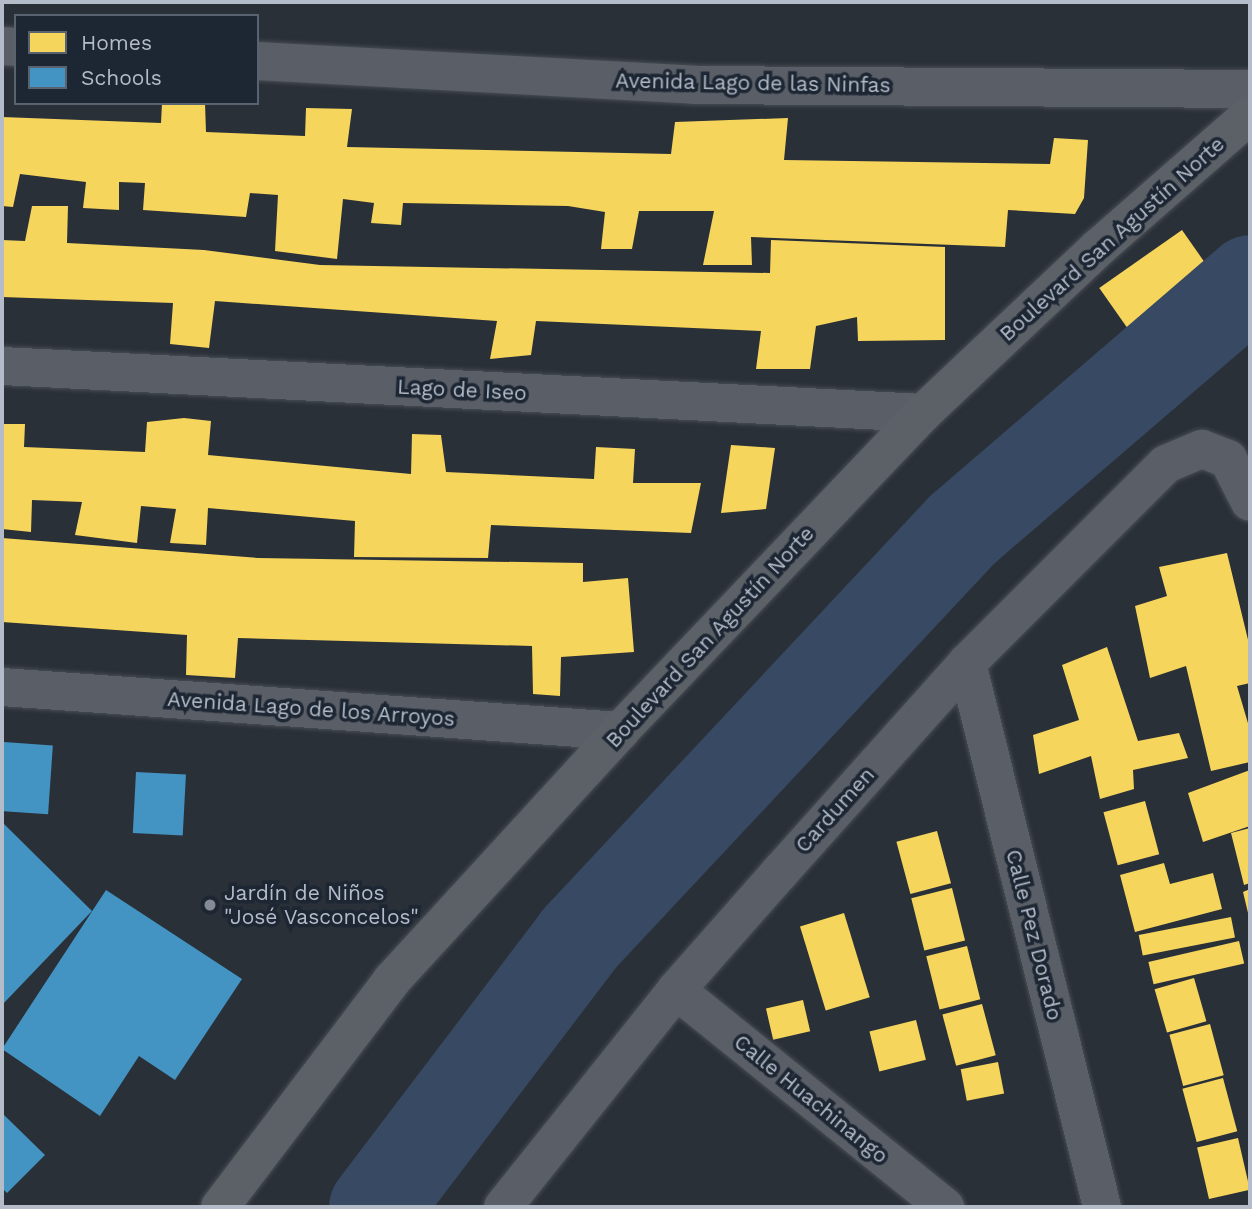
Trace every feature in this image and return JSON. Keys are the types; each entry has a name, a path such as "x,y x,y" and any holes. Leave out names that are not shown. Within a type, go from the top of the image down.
{"main road":[{"name":"Boulevard San Agustín Norte","path":"220,1207 392,980 620,731 923,413 1098,248 1250,115"}],"street":[{"name":"Avenida Lago de las Ninfas","path":"259,61 694,85 1250,89"},
{"name":"Lago de Iseo","path":"2,366 923,413"},
{"name":"Cardumen","path":"503,1207 676,990 967,663 1166,464 1202,449 1228,459 1250,502"},
{"name":"Calle Pez Dorado","path":"967,663 1102,1207"},
{"name":"Avenida Lago de los Arroyos","path":"2,687 620,731"},
{"name":"Calle Huachinango","path":"676,990 945,1207"}],"building: Homes":[{"path":"162,105 205,105 206,132 305,136 306,108 352,109 347,147 671,154 675,122 788,118 784,160 1050,164 1054,138 1088,140 1084,198 1075,214 1008,210 1005,247 751,237 752,265 703,265 714,211 639,211 632,249 601,249 605,212 568,206 403,203 401,225 371,223 374,203 343,199 337,259 275,251 278,195 250,193 246,217 143,210 145,183 119,182 119,210 83,208 86,182 20,174 13,207 2,206 2,117 161,123"},
{"path":"32,206 68,206 67,243 204,250 320,265 770,273 771,240 945,247 945,340 858,341 857,317 816,326 810,369 756,369 761,331 536,321 531,355 490,359 497,321 215,301 209,348 170,344 173,303 2,297 2,240 25,241"},
{"path":"1182,230 1210,270 1127,328 1099,288"},
{"path":"184,418 211,421 208,455 411,474 412,434 441,435 446,472 594,479 596,447 635,449 633,483 701,483 691,533 491,525 488,558 354,557 355,521 208,508 206,545 170,543 176,509 141,506 137,543 75,535 82,502 32,500 31,532 2,529 2,424 25,424 24,447 145,452 147,422"},
{"path":"731,445 775,448 766,509 721,513"},
{"path":"2,538 258,558 583,563 583,582 628,578 634,652 561,657 560,696 533,694 532,646 238,638 235,678 186,675 187,635 2,622"},
{"path":"1227,553 1250,648 1250,683 1237,686 1250,730 1250,762 1211,771 1186,666 1150,678 1135,606 1167,596 1159,567"},
{"path":"1107,647 1138,741 1179,733 1188,758 1133,770 1134,789 1100,799 1091,756 1039,774 1033,735 1079,720 1062,665"},
{"path":"1250,770 1250,826 1203,842 1188,793"},
{"path":"1145,801 1159,854 1118,865 1103,812"},
{"path":"1250,828 1250,883 1244,885 1231,833"},
{"path":"937,831 951,883 910,894 896,842"},
{"path":"1164,863 1170,884 1213,873 1222,909 1135,932 1120,875"},
{"path":"952,888 965,940 924,951 911,898"},
{"path":"1250,889 1250,917 1249,917 1243,892"},
{"path":"844,913 870,997 826,1011 800,926"},
{"path":"1231,917 1235,938 1143,956 1139,935"},
{"path":"1239,941 1244,963 1154,984 1148,962"},
{"path":"967,946 980,999 940,1010 926,956"},
{"path":"1194,978 1206,1021 1167,1033 1155,989"},
{"path":"803,1000 810,1031 773,1040 766,1009"},
{"path":"982,1004 996,1055 956,1066 942,1015"},
{"path":"916,1020 926,1060 879,1071 869,1032"},
{"path":"1210,1024 1224,1075 1183,1086 1169,1035"},
{"path":"998,1062 1004,1093 967,1101 961,1069"},
{"path":"1223,1078 1237,1131 1197,1142 1182,1089"},
{"path":"1238,1138 1250,1190 1209,1199 1197,1147"}],"building: Schools":[{"path":"4,742 53,745 48,814 2,811"},
{"path":"136,772 186,775 183,836 133,833"},
{"path":"2,822 92,911 2,1005"},
{"path":"106,890 242,979 175,1080 139,1056 100,1116 2,1049"},
{"path":"2,1113 45,1155 7,1193 2,1188"}],"waterway":[{"path":"375,1207 579,938 962,529 1250,281"}],"place":[{"name":"Jardín de Niños \"José Vasconcelos\"","path":"210,905"}]}
